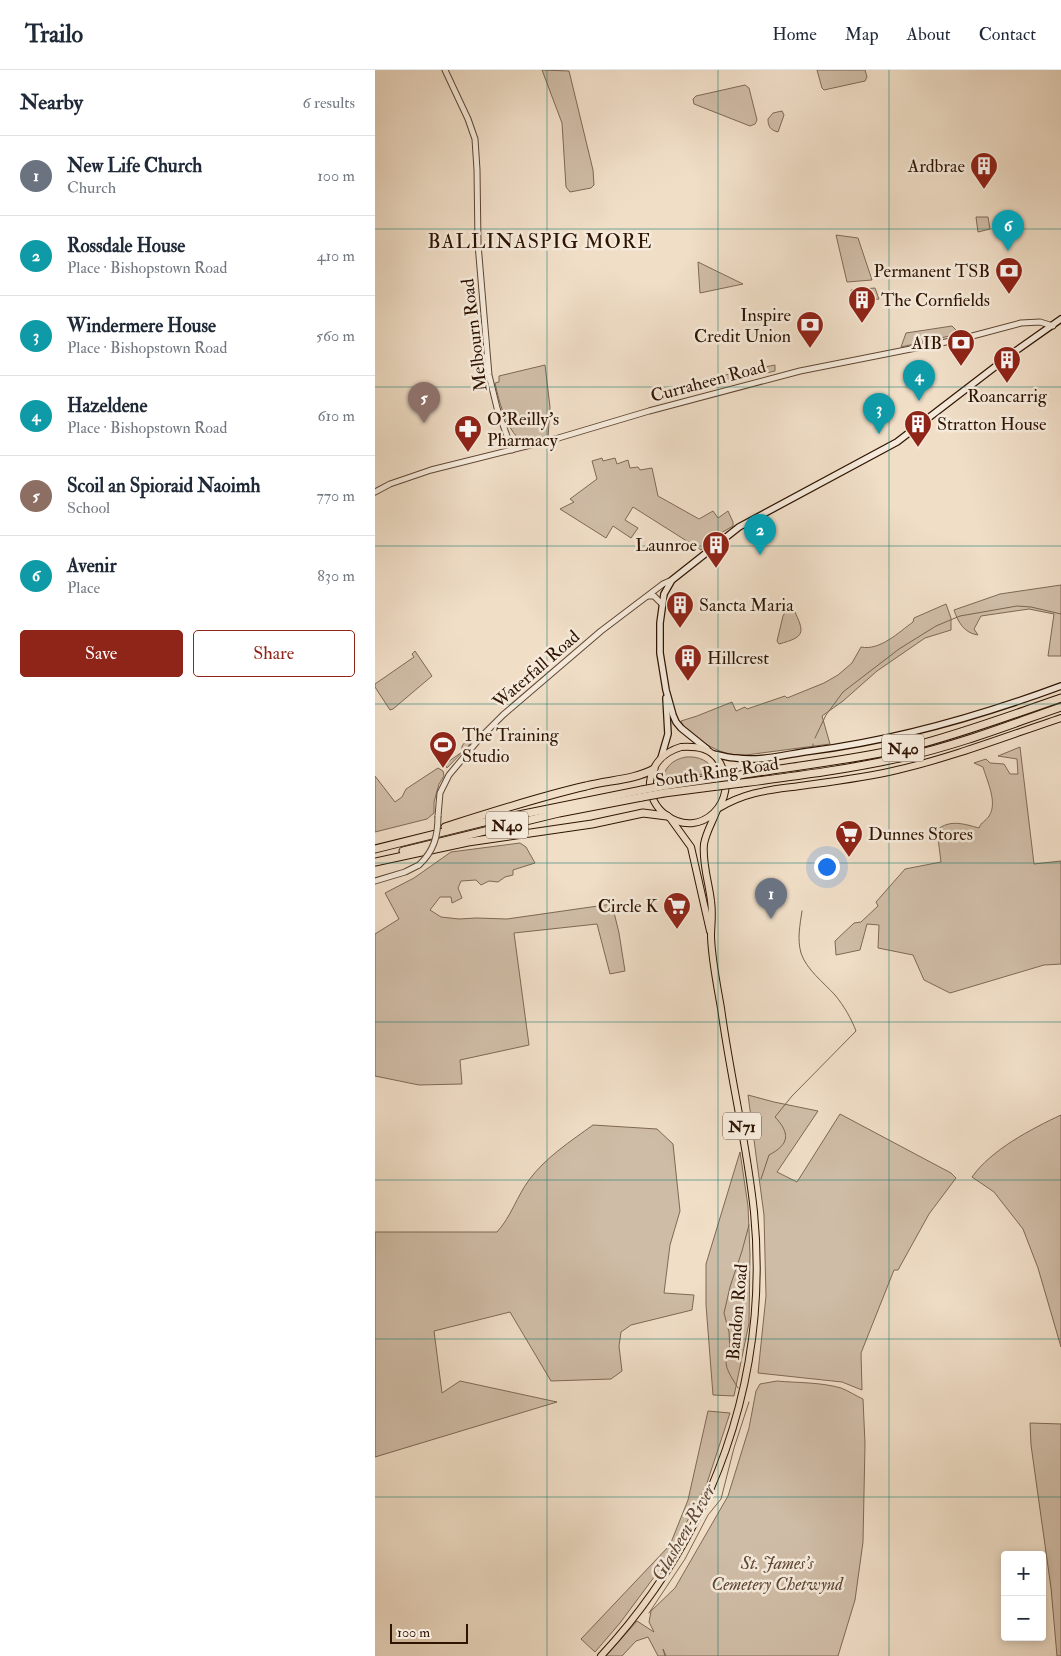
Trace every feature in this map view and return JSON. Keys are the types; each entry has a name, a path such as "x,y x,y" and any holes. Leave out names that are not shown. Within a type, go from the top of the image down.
{"highway":[{"name":"South Ring Road","path":"375,849 550,808 717,782 740,774 852,759 908,747 979,727 1061,698"},
{"name":"South Ring Road","path":"717,782 742,783 847,769 905,757 984,734 1061,707"},
{"path":"401,842 514,805 643,774 654,769"},
{"name":"South Ring Road","path":"375,861 414,848 642,793"},
{"path":"375,861 468,842 592,824 643,813 668,817"}],"main road":[{"path":"707,749 679,726 673,715 667,693 660,643 662,604 667,588 672,580 739,527 897,442 1017,350 1061,319"},
{"name":"N40","path":"713,754 755,759 836,748 964,719 1014,704 1061,686"},
{"path":"661,758 668,734 665,702 667,693"},
{"name":"N40","path":"718,809 738,797 758,792 896,770 934,760 1061,718"},
{"path":"661,758 681,747 692,746 707,749"},
{"name":"N71","path":"707,749 713,754 724,770 727,783 725,796 718,809"},
{"name":"N71","path":"661,758 654,769 650,782 651,794 657,806 668,817"},
{"path":"668,817 678,821 694,822 707,818 718,809"},
{"name":"Bandon Road","path":"711,934 713,916 704,844 718,809"},
{"name":"Bandon Road","path":"601,1656 636,1615 659,1584 686,1540 706,1500 721,1464 740,1407 751,1350 757,1283 754,1212 722,1018 711,934 705,916 691,846 668,817"}],"street":[{"name":"Melbourn Road","path":"445,70 468,119 475,139 478,244 489,375 497,408 512,450"},
{"name":"Curraheen Road","path":"375,492 389,484 431,470 512,450 701,396 827,365 961,339 1021,322 1040,322 1053,326"},
{"name":"Waterfall Road","path":"375,881 405,872 419,865 425,859 434,846 437,837 440,793 449,775 480,738 503,715 601,631 667,581 672,580"},
{"path":"648,596 655,596 662,604"}],"green space":[{"path":"542,70 569,71 593,170 594,185 591,188 570,192 566,187 562,123"},
{"path":"817,70 865,70 867,77 865,81 824,90"},
{"path":"745,85 749,88 757,120 755,124 750,126 694,104 693,99 696,96"},
{"path":"782,111 784,115 778,132 770,127 768,119 773,113"},
{"path":"976,217 988,217 990,229 978,232"},
{"path":"836,235 858,238 872,280 847,282"},
{"path":"698,262 743,284 700,293"},
{"path":"875,288 879,299 854,302 851,290"},
{"path":"952,326 956,330 954,335 901,347 906,333"},
{"path":"545,365 550,407 548,438 518,438 506,420 495,383 499,382 499,376"},
{"path":"775,365 775,371 725,383 725,375"},
{"path":"602,458 603,461 615,458 617,464 628,460 630,468 638,467 640,470 652,468 658,496 699,519 713,511 718,518 728,511 733,526 721,533 701,550 633,507 625,520 638,528 631,538 613,526 606,538 560,509 574,502 570,499 597,479 592,461"},
{"path":"1061,585 1061,656 1048,656 1054,614 1029,609 981,616 974,629 978,635 969,632 962,626 954,610 1000,594"},
{"path":"946,604 951,618 951,630 925,638 877,671 843,701 822,716 830,744 746,755 731,754 720,751 700,740 688,731 681,721 732,702 736,711 745,707 747,709 785,696 787,698 824,683 838,675 852,663 861,647 875,646 882,643 913,622 914,618"},
{"path":"787,609 794,610 801,629 798,636 794,639 779,644 777,641 783,616"},
{"path":"415,651 432,676 390,710 375,684 414,657 412,654"},
{"path":"470,736 474,740 447,768 445,764 462,752 462,746"},
{"path":"1020,747 1034,864 1061,861 1061,964 1044,965 950,993 924,980 913,955 878,948 879,925 867,924 860,950 836,955 835,941 854,923 861,922 878,906 876,902 905,869 941,862 937,830 952,823 979,828 988,818 992,805 991,792 983,767 974,763 986,759 990,763 1004,764 1010,774 1018,774 1017,759 998,756"},
{"path":"695,757 703,760 716,772 661,781 670,765 676,760"},
{"path":"438,768 443,771 444,776 439,784 434,802 434,813 427,819 375,832 375,776 395,802 402,797 406,789"},
{"path":"520,843 526,847 535,863 513,870 513,875 505,877 498,882 489,881 481,885 476,880 461,881 458,888 462,898 452,903 451,897 440,897 430,910 441,917 507,919 612,904 625,971 610,974 597,924 514,933 529,1045 460,1060 462,1084 419,1085 375,1076 375,934 399,919 385,893 414,878 451,852"},
{"path":"748,1095 818,1111 777,1172 797,1182 840,1114 951,1173 956,1178 929,1214 898,1270 894,1270 861,1353 862,1390 842,1382 758,1373 766,1296 764,1215"},
{"path":"1061,1115 1061,1347 1038,1268 1023,1229 994,1192 972,1177 990,1158 1012,1141"},
{"path":"593,1125 657,1129 673,1144 680,1211 670,1245 664,1293 694,1295 692,1310 631,1325 621,1332 619,1346 622,1371 611,1379 551,1381 510,1312 434,1331 442,1393 460,1381 557,1402 375,1457 375,1232 497,1232 525,1186 543,1164"},
{"path":"740,1152 748,1206 750,1254 749,1323 734,1396 713,1395 706,1305 706,1264"},
{"name":"St. James's Cemetery Chetwynd","path":"777,1381 833,1386 844,1389 863,1399 865,1444 863,1542 855,1600 838,1656 666,1656 663,1649 665,1656 658,1656 648,1637 636,1641 622,1656 606,1656 637,1621 654,1632 649,1622 651,1611 675,1588 728,1496 749,1428 756,1391 760,1384"},
{"path":"708,1411 730,1413 706,1486 666,1561 620,1623 595,1652 581,1639 670,1545 688,1500"},
{"path":"1030,1423 1061,1424 1061,1656 1057,1656 1051,1588 1031,1445"}],"waterway":[{"name":"Glasheen River","path":"815,738 826,715 843,692 899,649 936,626 960,616 1017,606 1031,607 1061,614"},
{"name":"Glasheen River","path":"761,1179 769,1155 781,1147 785,1138 783,1128 775,1117 792,1096 856,1031 838,999 803,959 799,942 802,911"},
{"name":"Glasheen River","path":"738,1388 726,1365 727,1356 730,1351 729,1332 724,1313 749,1225"},
{"name":"Glasheen River","path":"649,1613 685,1559 708,1515 721,1499 734,1448 749,1402"}],"place":[{"name":"Ardbrae","path":"984,190"},
{"name":"Avenir","path":"1008,251"},
{"name":"Permanent TSB","path":"1009,295"},
{"name":"The Cornfields","path":"862,324"},
{"name":"Inspire Credit Union","path":"810,349"},
{"name":"AIB","path":"961,367"},
{"name":"Roancarrig","path":"1007,384"},
{"name":"Hazeldene","path":"919,401"},
{"name":"Scoil an Spioraid Naoimh","path":"424,423"},
{"name":"Windermere House","path":"879,434"},
{"name":"Stratton House","path":"918,448"},
{"name":"O'Reilly's Pharmacy","path":"468,453"},
{"name":"Rossdale House","path":"760,555"},
{"name":"Launroe","path":"716,569"},
{"name":"Sancta Maria","path":"680,629"},
{"name":"Hillcrest","path":"688,682"},
{"name":"The Training Studio","path":"443,769"},
{"name":"Dunnes Stores","path":"849,858"},
{"name":"New Life Church","path":"771,919"},
{"name":"Circle K","path":"677,930"}],"district":[{"name":"BALLINASPIG MORE","path":"540,241"}]}
